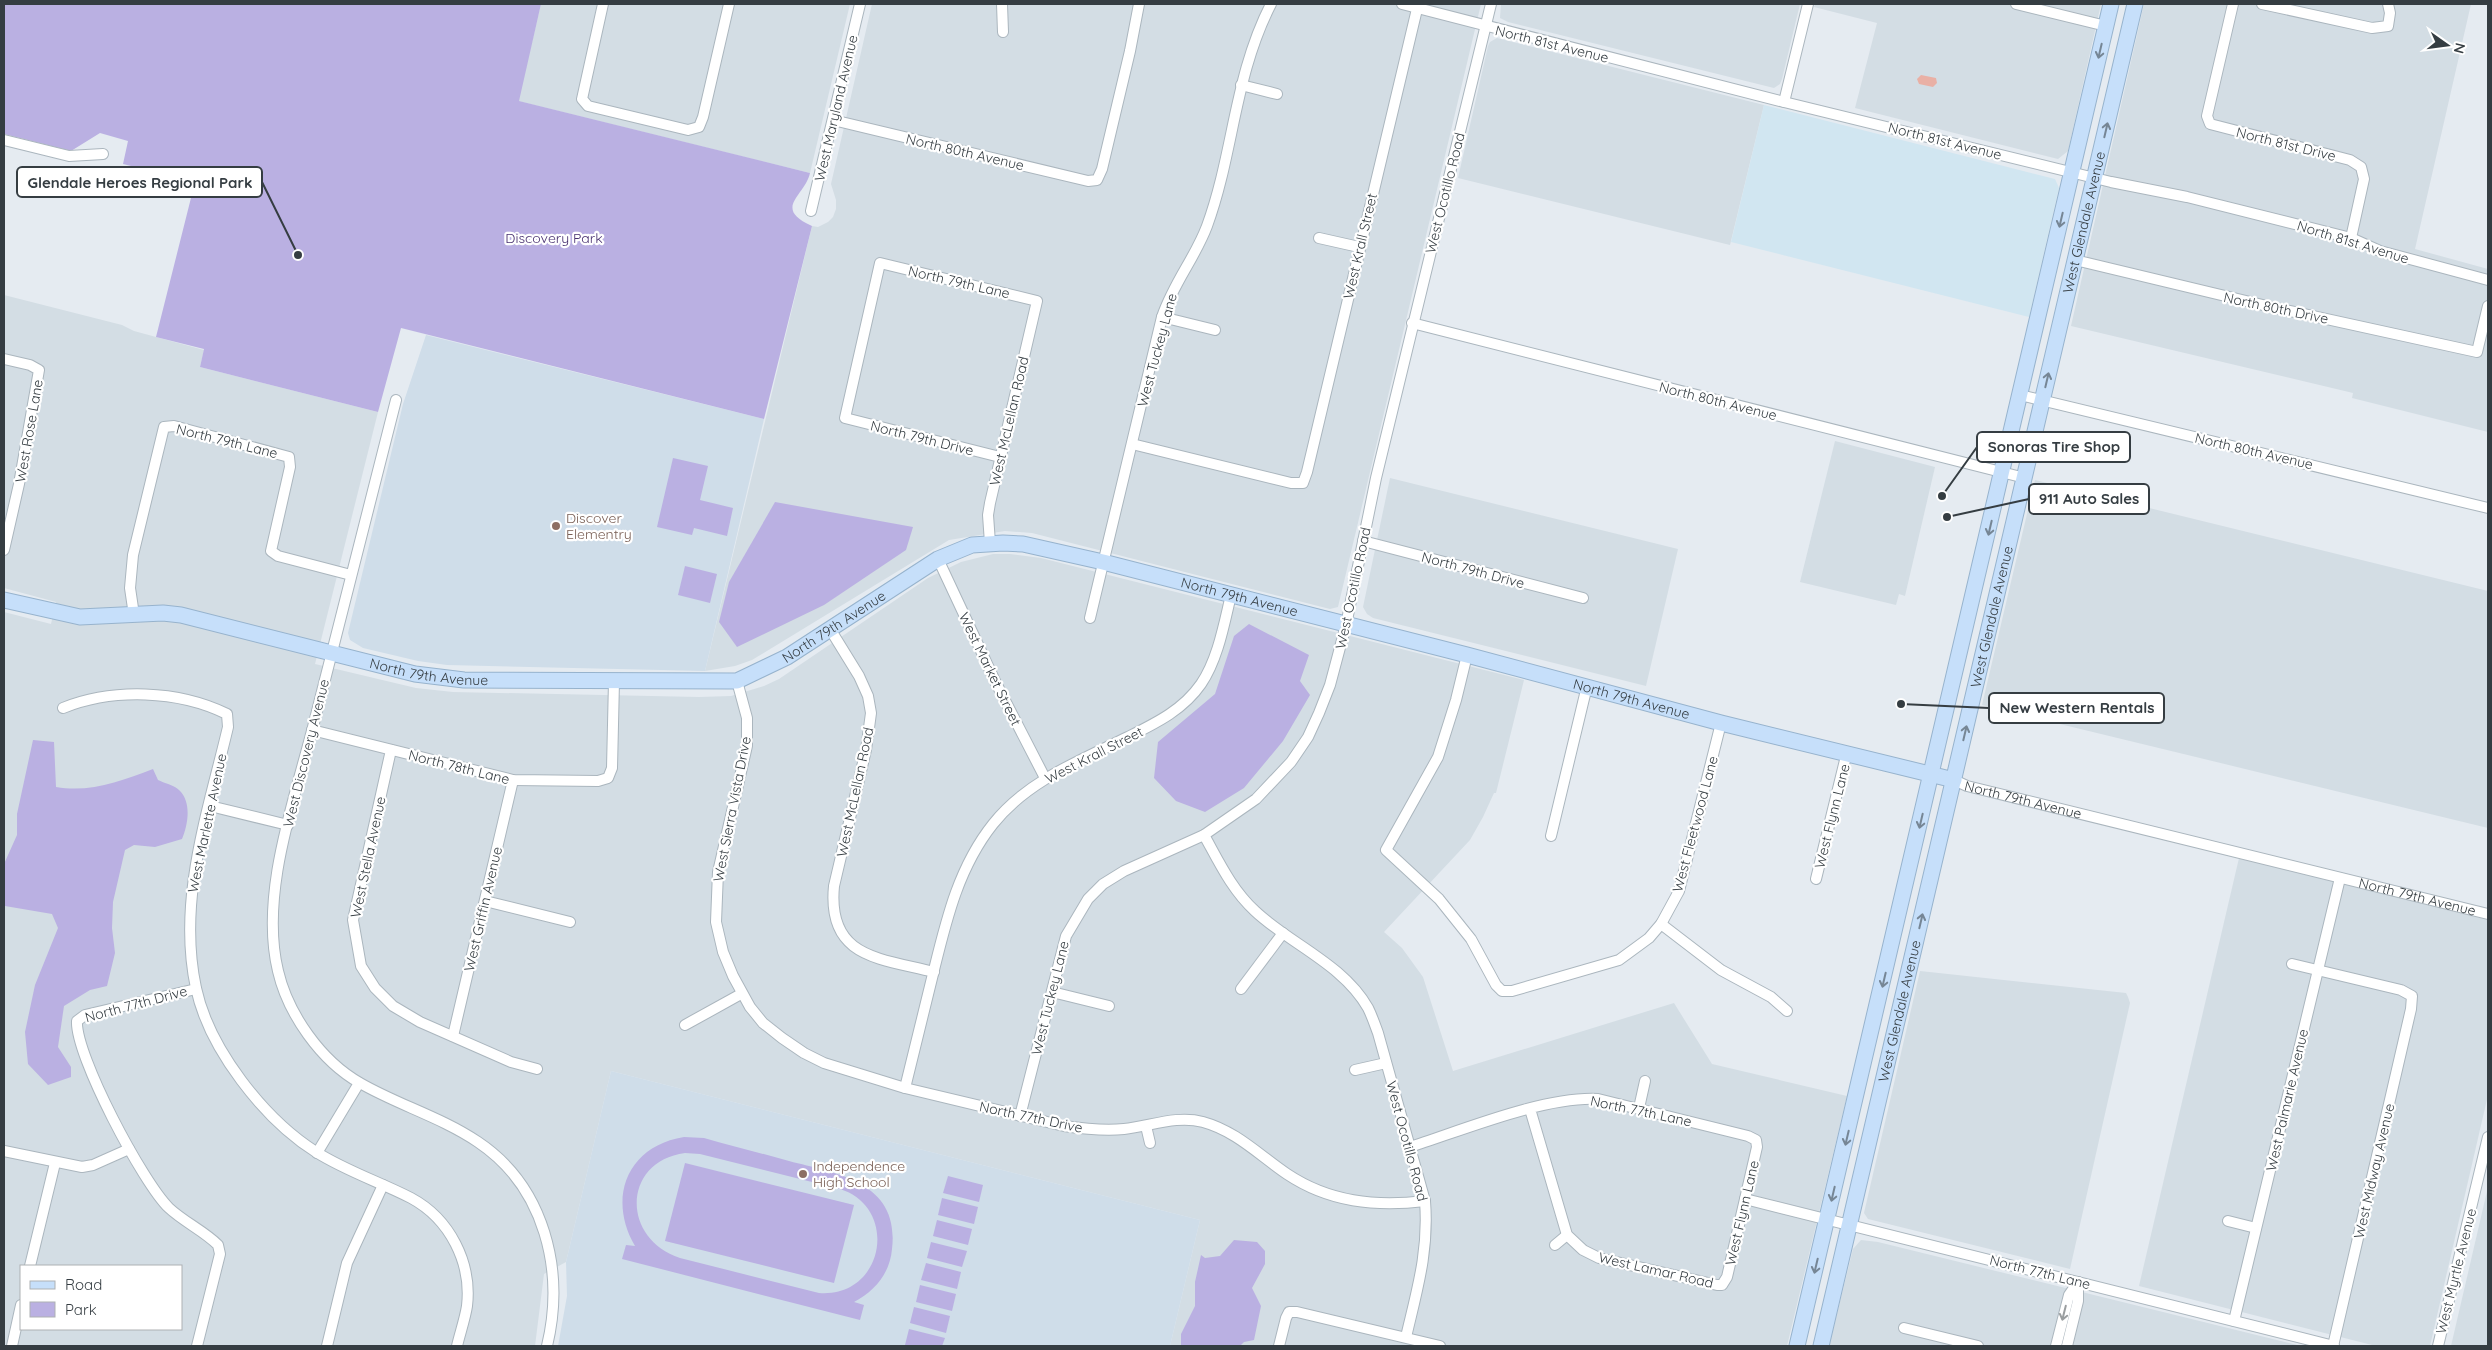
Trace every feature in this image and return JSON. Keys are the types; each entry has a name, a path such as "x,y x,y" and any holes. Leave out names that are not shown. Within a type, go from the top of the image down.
{"main road":[{"name":"West Glendale Avenue","path":"1798,1346 1933,774 2111,4"},
{"name":"West Glendale Avenue","path":"1821,1346 2135,4"},
{"name":"North 79th Avenue","path":"4,600 80,617 181,615 415,674 464,680 737,681 787,657 938,559 972,545 990,543 1023,544 1104,562 1588,686 1721,723 1847,752 1954,780"}],"street":[{"path":"603,4 582,99 588,106 688,130 699,127 729,4"},
{"name":"West Maryland Avenue","path":"812,212 860,4"},
{"path":"1002,4 1003,32"},
{"name":"North 80th Avenue","path":"833,120 1088,181 1097,180 1102,169 1130,52 1139,4"},
{"name":"West Tuckey Lane","path":"1090,618 1162,317 1176,283 1208,225 1250,52 1271,4"},
{"name":"North 81st Avenue","path":"1402,4 1784,102 2095,178 2187,197 2351,238 2380,251 2488,280"},
{"name":"West Ocotillo Road","path":"1406,1338 1425,1256 1427,1229 1425,1201 1378,1033 1367,1007 1353,990 1315,955 1255,912 1232,887 1204,835 1256,800 1280,776 1302,745 1330,685 1346,625 1376,478 1412,323 1491,4"},
{"path":"1784,102 1808,4"},
{"path":"2016,4 2106,26"},
{"name":"North 81st Drive","path":"2233,4 2207,116 2210,124 2350,160 2361,167 2364,179 2351,238"},
{"path":"2262,4 2372,28 2388,26 2390,12 2388,4"},
{"name":"West Krall Street","path":"1132,444 1291,483 1302,483 1307,472 1417,9"},
{"path":"1241,84 1277,94"},
{"path":"4,140 70,156 102,154"},
{"path":"1319,238 1360,247"},
{"name":"North 80th Drive","path":"2075,260 2258,304 2477,352 2488,306"},
{"name":"North 79th Lane","path":"845,418 880,263 1037,301"},
{"name":"West McLellan Road","path":"990,543 988,514 1037,301"},
{"path":"1162,317 1215,330"},
{"name":"North 80th Avenue","path":"1412,323 2025,478"},
{"name":"West Rose Lane","path":"4,359 30,365 39,370 19,484 4,550"},
{"name":"North 80th Avenue","path":"2020,395 2488,508"},
{"name":"West Discovery Avenue","path":"359,1083 328,1058 290,1004 278,972 273,944 272,909 288,825 396,400"},
{"name":"North 79th Drive","path":"845,418 1000,457"},
{"name":"North 79th Lane","path":"134,615 130,588 133,555 164,427 174,426 289,457 290,467 271,551 278,556 351,574"},
{"name":"North 79th Drive","path":"1364,541 1583,598"},
{"name":"West Market Street","path":"938,559 996,683 1045,778"},
{"name":"West Krall Street","path":"905,1088 956,890 973,855 993,823 1015,801 1045,778 1151,725 1188,701 1202,683 1212,661 1231,595"},
{"name":"West McLellan Road","path":"830,629 859,676 868,696 871,713 866,750 834,886 834,912 840,933 860,951 874,957 934,972"},
{"name":"West Fleetwood Lane","path":"1467,655 1456,700 1438,757 1386,850 1439,899 1471,939 1496,985 1502,991 1512,991 1619,960 1649,938 1661,924 1679,891 1721,723"},
{"name":"North 78th Lane","path":"312,730 512,780 598,781 608,778 612,768 614,681"},
{"name":"West Sierra Vista Drive","path":"737,681 747,718 747,746 725,833 715,899 716,922 723,952 741,994"},
{"path":"1551,836 1588,686"},
{"name":"West Marlette Avenue","path":"63,708 86,699 144,695 193,702 227,714 228,727 195,868 190,906 190,949 196,989 217,1041 242,1083 289,1132 317,1153 412,1199 430,1210 444,1225 464,1261 468,1285 467,1307 457,1346"},
{"name":"West Stella Avenue","path":"391,750 353,920 356,945 361,966 375,988 392,1006 420,1022 453,1036"},
{"name":"West Flynn Lane","path":"1816,879 1847,752"},
{"name":"West Griffin Avenue","path":"453,1036 512,780"},
{"name":"North 79th Avenue","path":"1954,780 1982,790 2488,914"},
{"path":"210,806 288,825"},
{"name":"West Tuckey Lane","path":"1020,1116 1066,936 1088,899 1103,884 1124,872 1204,835"},
{"name":"West Palmarie Avenue","path":"2234,1322 2340,878"},
{"path":"485,901 570,922"},
{"path":"1661,924 1721,970 1772,997 1787,1011"},
{"path":"1241,989 1283,933"},
{"path":"2292,964 2318,970"},
{"name":"West Midway Avenue","path":"2318,970 2401,990 2412,996 2411,1009 2333,1346"},
{"name":"North 77th Drive","path":"129,1149 85,1056 76,1031 77,1021 85,1015 196,989"},
{"path":"1052,992 1109,1006"},
{"path":"685,1025 741,994"},
{"name":"North 77th Drive","path":"741,994 764,1023 804,1053 847,1072 1020,1116 1095,1131 1146,1126 1179,1119 1202,1122 1224,1129 1288,1174 1340,1199 1366,1204 1392,1205 1425,1201"},
{"path":"453,1036 511,1062 537,1069"},
{"name":"West Ocotillo Road","path":"1355,1070 1386,1063"},
{"path":"1639,1108 1645,1081"},
{"path":"317,1153 359,1083 432,1116 479,1143 503,1164 520,1184 534,1208 551,1253 555,1293 547,1346"},
{"name":"North 77th Lane","path":"1410,1147 1530,1109 1579,1098 1598,1099 1639,1108 1748,1136 1756,1140"},
{"path":"1530,1109 1567,1235 1555,1246"},
{"path":"1146,1126 1150,1143"},
{"name":"West Myrtle Avenue","path":"2438,1346 2488,1137"},
{"name":"West Flynn Lane","path":"1722,1285 1726,1277 1745,1199 1757,1147 1756,1140"},
{"path":"4,1151 55,1164 88,1166 129,1149 142,1174 170,1209 218,1245 220,1254 197,1346"},
{"path":"30,1265 55,1164"},
{"path":"327,1346 347,1263 383,1185"},
{"name":"North 77th Lane","path":"1745,1199 1828,1218 2333,1346"},
{"path":"2228,1221 2256,1228"},
{"name":"West Lamar Road","path":"1567,1235 1583,1250 1599,1258 1722,1285"},
{"path":"2056,1346 2069,1295 2078,1282"},
{"path":"2067,1346 2078,1300 2078,1282"},
{"path":"12,1346 20,1310"},
{"path":"1279,1346 1289,1312 1297,1312 1440,1346"},
{"path":"1904,1328 1978,1346"}],"shaded area":[{"path":"541,4 850,4 810,173 518,101"},
{"path":"872,4 1481,4 1338,607 1330,609 1032,533 1005,531 949,540 752,660 735,666 705,671 812,226 818,227 828,222 833,217 836,209 836,200 831,184"},
{"path":"1501,4 1800,4 1782,79 1780,84 1774,88 1508,22 1500,18"},
{"path":"1815,4 2101,4 2068,151 2058,159 1855,108 1877,23 1814,7"},
{"path":"2144,4 2471,4 2415,249 2488,269 2488,432 2352,398 2353,393 2071,326"},
{"path":"1497,38 1764,105 1730,245 1458,178 1488,46 1490,42"},
{"path":"1921,75 1936,78 1937,83 1933,87 1919,84 1917,79"},
{"path":"1764,105 2055,179 2059,188 2029,317 1731,242"},
{"path":"4,295 122,325 134,331 204,350 200,367 378,412 315,664 416,688 453,692 731,696 764,686 779,679 928,578 961,562 993,554 1010,554 1041,558 1524,680 1496,793 1494,793 1483,817 1470,840 1384,932 1402,948 1423,977 1453,1071 1674,1003 1712,1064 1847,1096 1787,1346 1170,1346 1200,1220 611,1071 566,1262 544,1274 535,1346 4,1346 4,612 51,624 56,602 4,588"},
{"name":"Discover Elementry","path":"426,335 764,419 705,671 447,665 418,661 363,648 350,640 348,633 403,404"},
{"path":"1835,441 1935,467 1905,596 1899,594 1896,605 1800,582"},
{"path":"1390,478 1678,549 1646,686 1373,618 1367,614 1363,607"},
{"path":"2035,480 2488,591 2488,828 1982,705"},
{"path":"2239,858 2488,920 2488,1095 2430,1346 2376,1346 2139,1286"},
{"path":"1920,971 2126,993 2130,1003 2070,1269 1868,1219 1864,1213"},
{"name":"Independence High School","path":"611,1071 1200,1220 1170,1346 558,1346 567,1296 566,1262"},
{"path":"2488,1187 2488,1346 2451,1346"},
{"path":"1861,1240 1878,1242 2301,1346 1829,1346 1853,1249"}],"green space":[{"name":"Discovery Park","path":"4,4 541,4 519,101 810,173 792,207 794,213 800,219 812,226 764,419 401,328 378,412 200,367 204,349 156,337 195,182 123,164 128,141 100,133 71,151 4,134"},
{"path":"673,458 708,466 700,500 733,508 727,536 694,528 692,535 657,527"},
{"path":"775,502 913,527 906,550 824,605 737,647 719,622 729,582"},
{"path":"685,566 717,574 710,603 678,595"},
{"path":"1249,624 1309,655 1300,681 1310,695 1283,741 1244,788 1205,812 1176,801 1154,778 1158,742 1215,694 1234,636"},
{"path":"33,740 54,742 56,787 81,788 105,785 153,769 158,780 179,790 183,795 188,814 182,839 155,847 134,845 125,850 113,902 112,928 115,953 107,986 90,990 64,1006 58,1047 71,1067 71,1077 48,1085 28,1064 25,1032 35,985 58,928 52,914 5,906 4,902 4,864 17,835 17,814"},
{"path":"684,1137 704,1138 827,1171 862,1185 876,1195 886,1209 892,1227 891,1258 885,1273 875,1287 854,1302 864,1305 860,1320 622,1259 626,1245 635,1246 627,1228 623,1210 623,1193 628,1177 636,1163 648,1151 664,1142","holes":["685,1153 700,1154 840,1189 859,1199 871,1214 877,1232 876,1250 870,1267 858,1282 841,1291 819,1293 680,1258 660,1248 647,1234 639,1218 637,1201 640,1184 650,1170 665,1159"]},
{"path":"685,1163 854,1205 834,1283 665,1241"},
{"path":"948,1176 983,1185 979,1202 943,1193"},
{"path":"942,1198 978,1207 974,1224 938,1215"},
{"path":"937,1220 972,1229 968,1245 933,1236"},
{"path":"1234,1240 1257,1242 1265,1251 1265,1264 1252,1288 1261,1306 1254,1340 1244,1342 1240,1346 1181,1346 1181,1334 1195,1306 1195,1282 1201,1255 1205,1258 1220,1256"},
{"path":"931,1242 967,1251 962,1267 927,1258"},
{"path":"926,1263 961,1272 957,1289 921,1280"},
{"path":"920,1285 956,1294 952,1311 916,1302"},
{"path":"914,1307 950,1316 946,1333 910,1323"},
{"path":"909,1329 945,1338 942,1346 905,1345"}],"place":[{"name":"Glendale Heroes Regional Park","path":"298,255"},
{"name":"Sonoras Tire Shop","path":"1942,496"},
{"name":"911 Auto Sales","path":"1947,517"},
{"name":"Discover Elementry","path":"556,526"},
{"name":"New Western Rentals","path":"1901,704"},
{"name":"Independence High School","path":"803,1174"}]}
